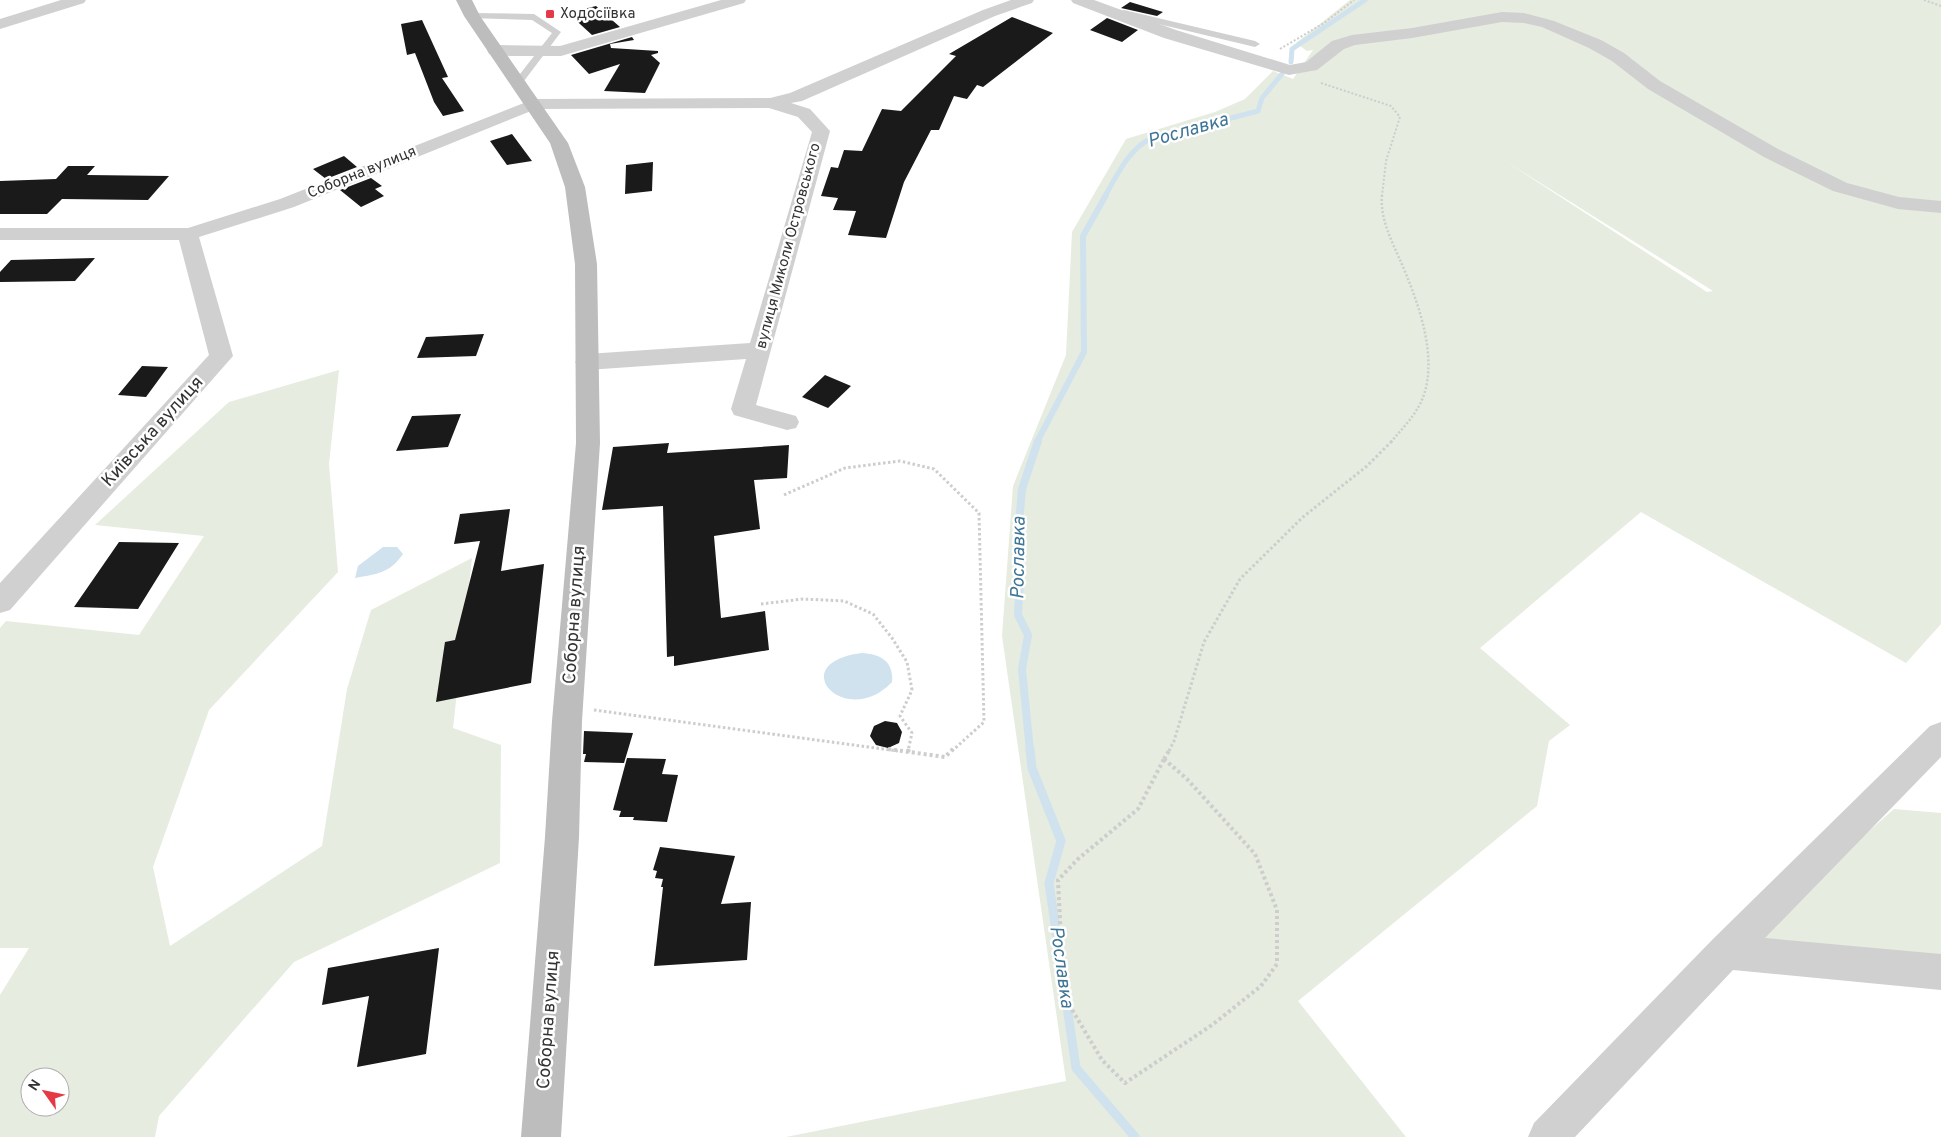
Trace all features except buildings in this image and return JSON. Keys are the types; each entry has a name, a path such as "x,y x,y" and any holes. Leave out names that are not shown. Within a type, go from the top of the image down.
{"street":[{"path":"1,24 78,0"},
{"path":"495,50 514,52 544,49 561,51 738,0"},
{"path":"526,94 770,103 796,97 989,13 1026,0"},
{"path":"1079,0 1170,34 1289,70 1311,66 1338,44 1352,40 1412,33 1502,17 1524,18 1548,24 1595,44 1662,89 1771,153 1840,187 1898,203 1941,207"},
{"name":"Соборна вулиця","path":"468,8 559,143 575,187 586,264 588,443 568,706 562,837 540,1137"},
{"name":"Соборна вулиця","path":"3,238 188,234 218,226 287,203 526,94"},
{"name":"вулиця Миколи Островського","path":"770,103 804,113 821,131 742,409 787,422"},
{"name":"Київська вулиця","path":"0,602 221,356 188,234"},
{"path":"587,362 760,350"},
{"path":"1548,1137 1726,952 1941,736"},
{"path":"1726,952 1941,972"}],"lane":[{"path":"1096,7 1255,44"},
{"path":"468,8 534,17 557,32 544,49 526,94"}],"path":[{"path":"1164,759 1187,779 1255,854 1277,910 1277,964 1261,986 1212,1025 1125,1083 1102,1060 1071,1008 1061,940 1058,880 1078,858 1138,809 1164,759 1174,741 1204,642 1240,579 1302,517 1367,466 1390,443 1419,406 1430,372 1425,333 1411,284 1384,223 1382,200 1386,162 1400,117 1391,106 1317,82 1289,70 1275,55 1279,50 1324,23 1354,0"},
{"path":"1924,0 1941,6"},
{"path":"568,706 945,757 984,722 979,513 934,468 900,461 845,468 784,495"},
{"path":"760,604 803,599 844,601 873,614 908,662 912,690 900,716 912,733 908,752"}],"shaded area":[{"path":"1350,0 1941,0 1941,624 1906,663 1641,512 1480,648 1570,725 1549,741 1537,806 1298,1001 1406,1137 786,1137 1066,1081 1002,636 1013,486 1066,355 1072,232 1126,139 1215,112 1245,99 1273,71 1293,79 1313,50 1307,51 1296,43","holes":["1502,159 1713,291 1707,292"]},
{"path":"339,370 329,464 338,572 209,710 153,867 170,946 322,846 347,689 371,610 472,558 453,728 501,745 500,863 294,962 159,1116 155,1137 0,1137 0,995 29,948 0,948 0,628 6,621 139,635 204,536 95,525 229,402"},
{"path":"1894,809 1941,813 1941,983 1727,956"}],"water":[{"path":"383,547 397,547 403,554 393,565 382,572 355,578 358,566"},
{"path":"862,653 875,655 885,660 891,669 892,682 874,695 857,700 841,697 830,690 824,679 826,669 838,659"}],"waterway":[{"name":"Рославка","path":"1291,62 1292,49 1365,0"},
{"name":"Рославка","path":"1105,196 1128,158 1148,140 1258,111 1262,98 1282,74"},
{"name":"Рославка","path":"1037,442 1084,352 1083,236 1106,195"},
{"name":"Рославка","path":"1030,751 1022,669 1028,635 1018,615 1020,579 1017,548 1022,489 1038,441"},
{"name":"Рославка","path":"1030,749 1032,768 1061,841 1049,883 1076,1068 1135,1137"}],"place":[{"name":"Ходосіївка","path":"550,14"}]}
